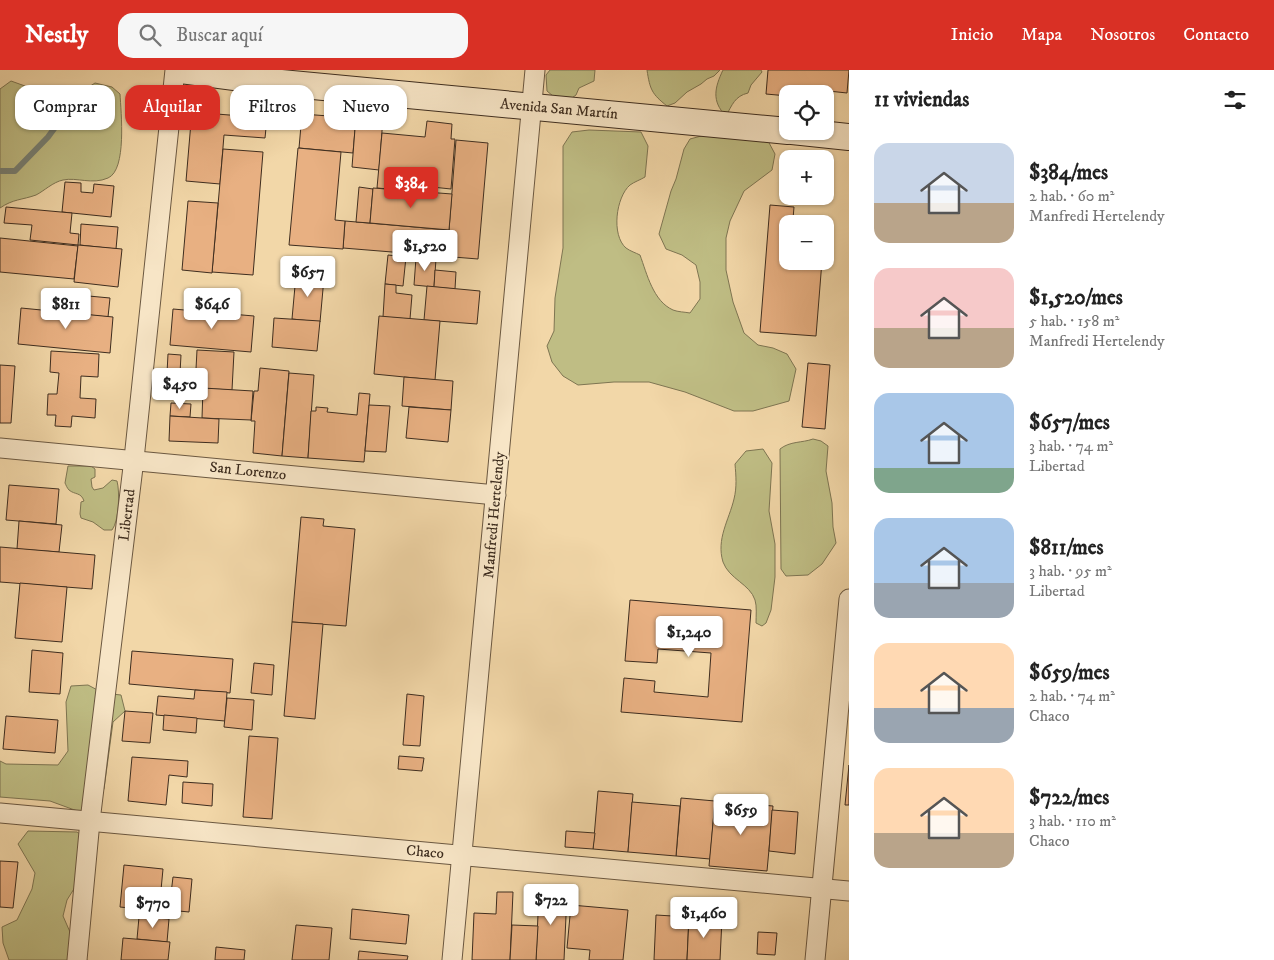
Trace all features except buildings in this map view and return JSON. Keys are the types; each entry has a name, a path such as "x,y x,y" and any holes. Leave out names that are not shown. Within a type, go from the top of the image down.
{"main road":[{"name":"Avenida San Martín","path":"181,70 271,82 779,130"},
{"path":"834,135 849,137"}],"street":[{"name":"Libertad","path":"77,960 90,821 134,460 175,70"},
{"name":"Manfredi Hertelendy","path":"452,960 535,70"},
{"name":"San Lorenzo","path":"0,448 496,495"},
{"path":"815,960 849,599"},
{"name":"Chaco","path":"0,812 849,891"}],"shaded area":[{"path":"550,70 595,70 594,81 579,88 576,95 569,100 553,96 547,91 546,75"},
{"path":"647,70 720,70 714,76 687,92 675,103 667,106 652,91"},
{"path":"723,70 761,70 762,72 751,85 748,93 740,96 734,102 726,116 716,99 716,88"},
{"path":"11,81 22,85 15,85 15,130 115,130 115,90 120,94 122,126 120,153 114,173 108,178 96,181 68,179 59,181 36,195 13,201 0,208 0,89"},
{"path":"589,130 641,132 648,146 645,177 630,185 621,198 617,216 618,234 626,248 640,255 648,278 660,300 673,310 690,313 700,299 700,282 696,265 682,255 666,249 659,234 684,149 690,139 716,132 767,139 775,154 772,170 744,191 730,221 726,238 726,270 733,302 744,333 758,345 773,348 787,354 796,369 789,401 753,411 734,411 685,392 649,382 578,385 563,376 552,362 547,346 554,331 555,298 563,248 563,146 572,132"},
{"path":"813,439 821,441 828,446 826,471 832,503 836,543 822,564 808,575 786,576 781,569 780,449 792,443"},
{"path":"763,449 772,463 769,511 775,544 775,577 771,610 766,623 762,626 756,623 756,605 752,594 726,568 721,554 721,545 735,495 735,464 746,451"},
{"path":"68,466 91,466 95,469 95,477 91,479 94,490 103,488 112,480 117,481 118,506 112,530 104,530 93,522 81,518 81,502 84,501 83,498 71,492 65,483"},
{"path":"88,685 103,693 121,695 125,711 113,722 104,789 94,803 80,812 50,801 0,797 0,761 6,764 58,765 68,751 66,702 71,686"},
{"path":"28,831 77,832 90,841 96,858 91,874 77,884 67,900 63,916 70,932 81,944 87,960 9,960 3,943 2,927 17,920 32,889 35,873 18,844"}],"waterway":[{"path":"0,171 15,171 53,130"}]}
